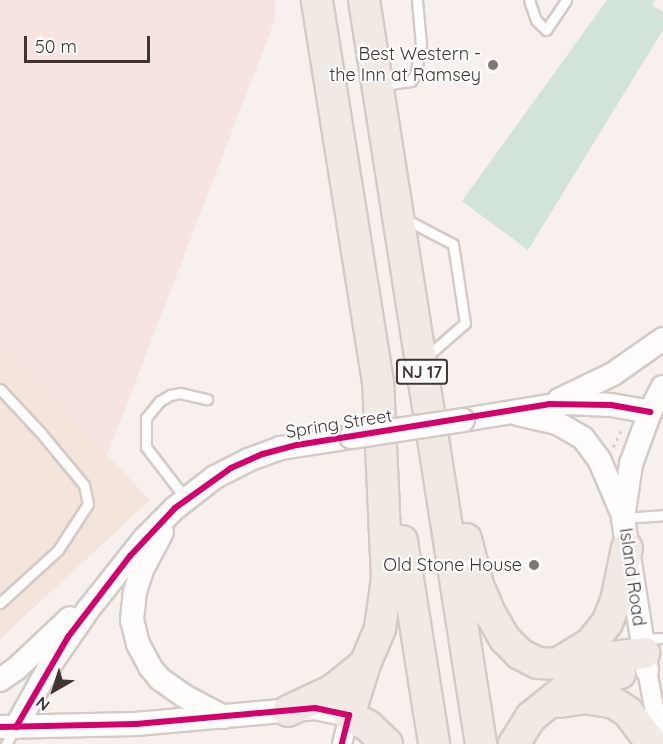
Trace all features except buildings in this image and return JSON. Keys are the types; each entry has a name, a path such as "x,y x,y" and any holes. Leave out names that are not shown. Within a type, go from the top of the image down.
{"highway":[{"name":"NJ 17","path":"317,0 434,744"},
{"name":"NJ 17","path":"364,0 481,744"},
{"path":"426,392 478,585 505,639 520,654 538,663 555,664 649,650"},
{"path":"379,399 387,561 386,595 380,628 365,664 349,715 368,726 387,744"},
{"path":"555,664 590,644 607,623 616,601 627,548"},
{"path":"514,744 523,727 540,709 562,692 649,650"},
{"path":"288,711 344,683 365,664"},
{"path":"540,709 573,699 604,700 628,712 652,744"}],"street":[{"path":"549,404 613,374 663,339"},
{"name":"Island Road","path":"662,744 649,650 627,548 623,518 631,464 650,412 663,387"},
{"name":"Spring Street","path":"7,733 68,637 114,575 145,538 180,503 215,477 263,454 312,442 463,420 549,404 611,405 650,412"},
{"path":"507,412 557,423 583,438 599,459 623,518"},
{"path":"180,503 139,580 133,606 135,632 143,656 160,679 184,696 224,717"},
{"path":"0,680 27,659 114,575"},
{"name":"Spring Street","path":"7,733 315,708 349,715"},
{"path":"342,744 349,715"}],"lane":[{"path":"377,86 411,81 416,72 421,45 417,0"},
{"path":"529,0 536,20 546,30 566,0"},
{"path":"398,216 453,244 455,255 465,323 421,362"},
{"path":"0,389 41,433 84,485 88,504 58,550 0,603"},
{"path":"180,503 146,447 146,418 160,400 170,395 180,393 207,399"},
{"path":"623,518 663,515"}],"path":[{"path":"608,455 626,422"}],"shaded area":[{"path":"0,0 274,0 276,17 107,456 0,344"},
{"path":"0,344 150,500 0,639"}],"green space":[{"path":"607,0 655,0 652,5 663,12 663,30 528,250 462,201"}],"cycle path":[{"path":"16,727 68,637 130,556 175,508 231,468 263,454 297,445 549,404 611,405 650,412"},
{"path":"0,727 136,724 315,708 349,715 342,744"}],"place":[{"name":"Best Western - the Inn at Ramsey","path":"493,65"},
{"name":"Old Stone House","path":"534,565"}]}
